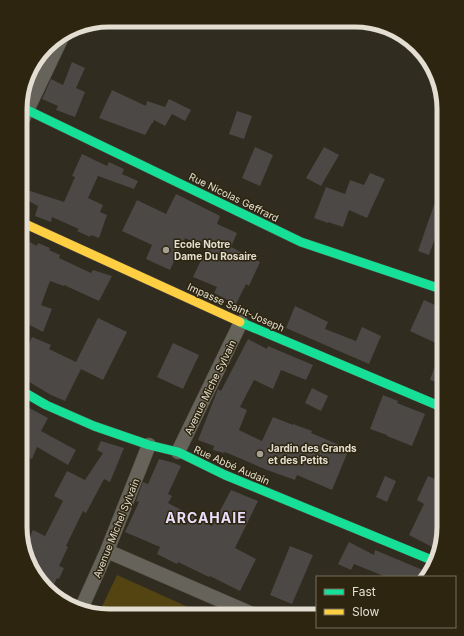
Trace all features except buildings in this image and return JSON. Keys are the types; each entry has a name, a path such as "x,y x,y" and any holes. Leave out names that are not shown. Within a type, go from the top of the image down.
{"street":[{"path":"28,101 56,46"},
{"name":"Rue Nicolas Geffrard","path":"27,109 301,242 437,288"},
{"name":"Impasse Saint-Joseph","path":"27,225 241,322 437,405"},
{"name":"Avenue Miche Sylvain","path":"178,452 241,322"},
{"name":"Rue Abbé Audain","path":"27,394 46,405 94,426 149,445 178,452 225,475 430,560"},
{"name":"Avenue Michel Sylvain","path":"83,605 107,551 149,445"},
{"path":"107,551 241,609"}],"shaded area":[{"path":"117,575 192,609 109,609 101,608"}],"traffic: fast":[{"path":"27,110 301,242 437,288"},
{"path":"240,322 437,405"},
{"path":"27,394 46,405 94,426 149,445 178,452 225,475 430,560"}],"traffic: slow":[{"path":"27,225 240,322"}],"place":[{"name":"Ecole Notre Dame Du Rosaire","path":"166,250"},
{"name":"Jardin des Grands et des Petits","path":"260,454"}],"district":[{"name":"ARCAHAIE","path":"206,518"}]}
